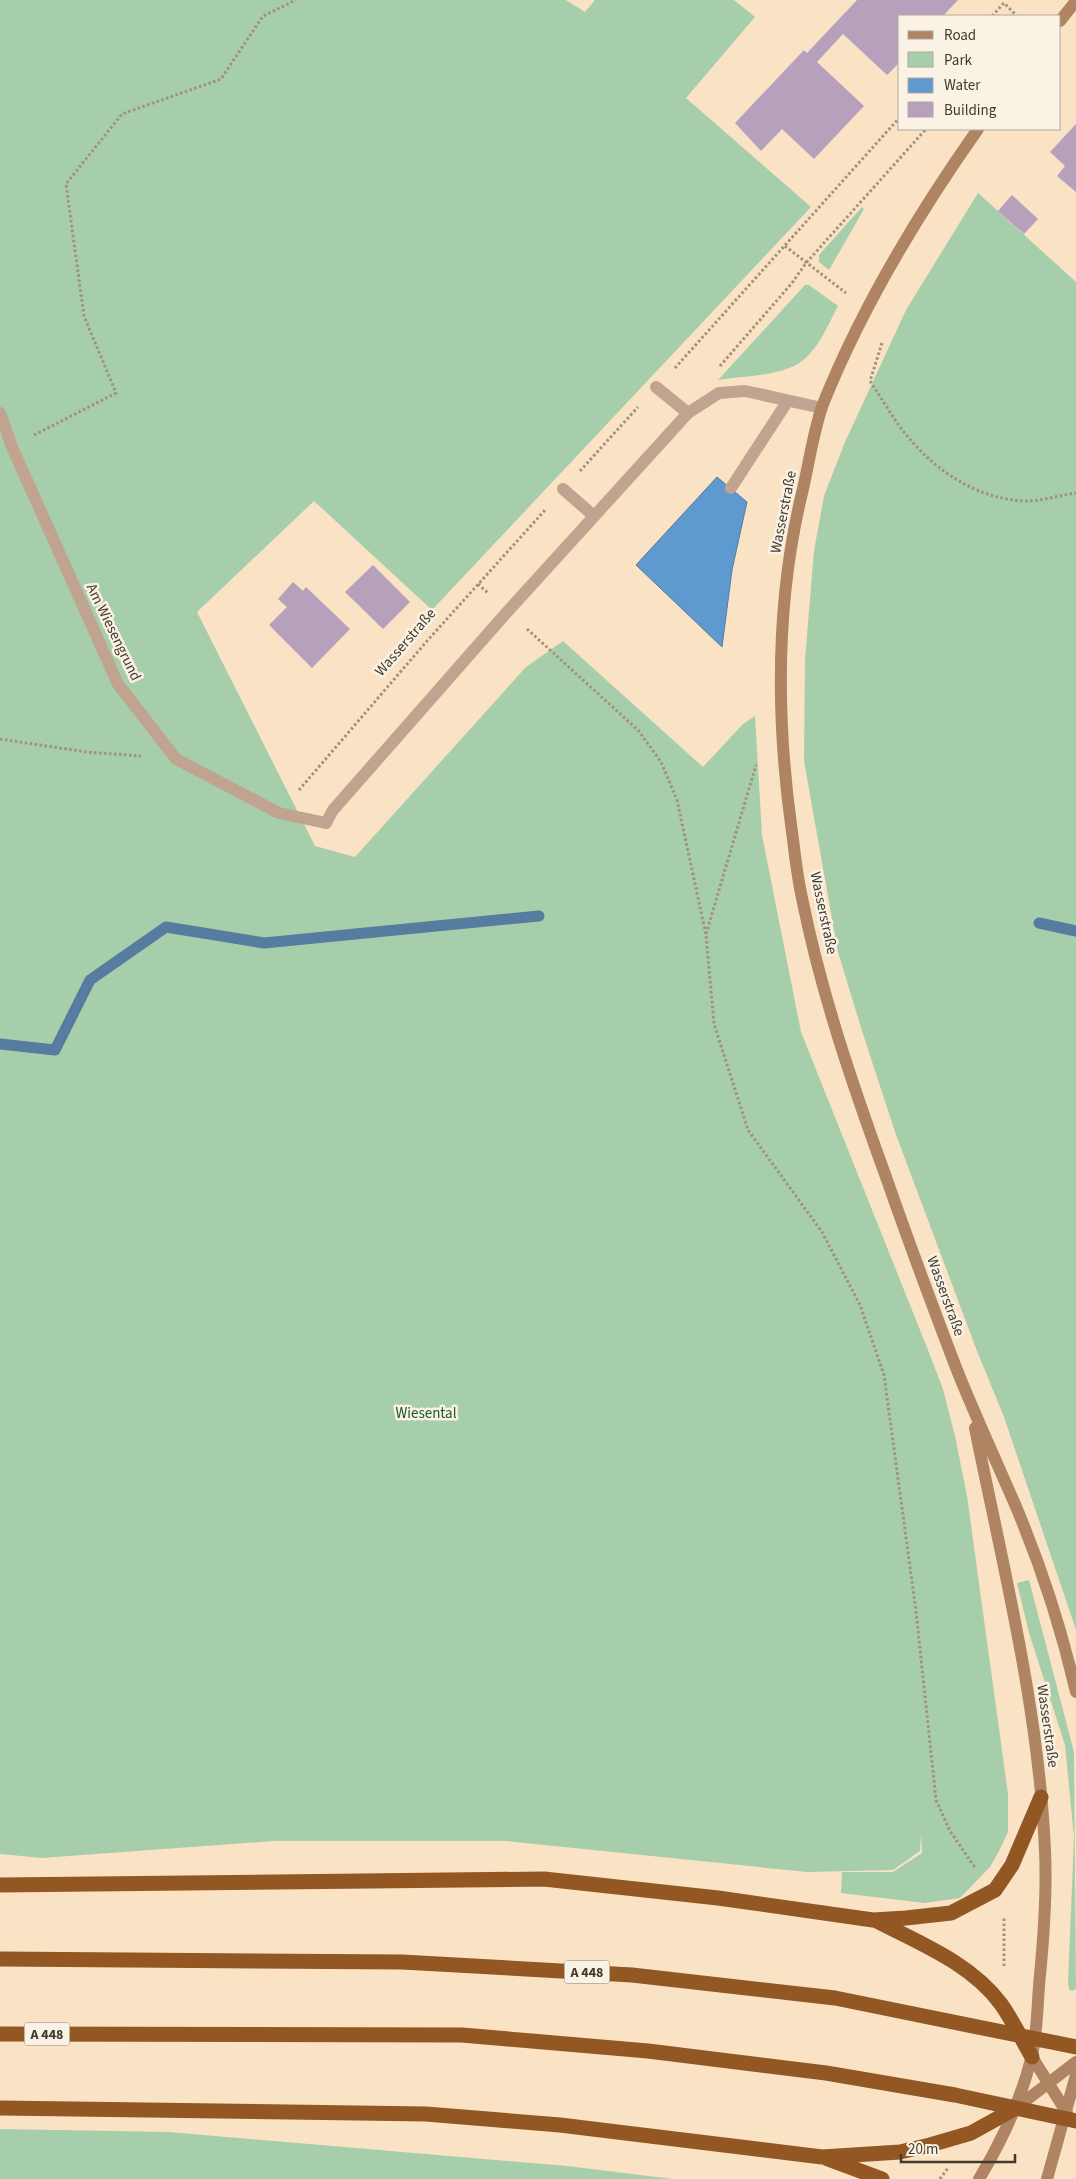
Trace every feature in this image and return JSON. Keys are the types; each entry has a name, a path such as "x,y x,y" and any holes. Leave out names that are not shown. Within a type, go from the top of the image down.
{"highway":[{"path":"0,1885 544,1879 718,1898 874,1920 951,1913 995,1890 1012,1865 1041,1797"},
{"path":"874,1920 938,1952 971,1974 1000,2004 1032,2057"},
{"name":"A 448","path":"0,1959 402,1962 632,1975 835,1998 1076,2048"},
{"name":"A 448","path":"0,2034 462,2035 648,2051 835,2074 1071,2117"},
{"path":"0,2108 426,2114 560,2125 822,2157 900,2152 940,2142 971,2133 1016,2108"},
{"path":"1071,2117 1076,2126"},
{"path":"822,2157 882,2179"}],"main road":[{"path":"1061,20 1076,1"},
{"name":"Wasserstraße","path":"977,130 915,225 870,303 822,408 794,529 780,647 780,706 786,782 802,897 827,998 857,1096 970,1405 1016,1505 1037,1560 1067,1653 1076,1692"},
{"name":"Wasserstraße","path":"970,1405 1027,1692 1041,1797 1045,1851 1045,1906 1032,2057 1016,2108 995,2152 979,2179"},
{"path":"1032,2057 1071,2117"},
{"name":"Wasserstraße","path":"1016,2108 1076,2062"},
{"path":"1047,2179 1071,2117 1076,2075"}],"street":[{"path":"656,387 688,413"},
{"path":"508,611 688,413 719,393 745,391 787,402 822,408"},
{"path":"731,488 787,402"},
{"name":"Am Wiesengrund","path":"0,413 12,447 118,684 176,759 279,813 326,823 333,810 508,611"},
{"path":"563,489 594,516"}],"path":[{"path":"12,447 116,393 84,316 66,184 122,114 221,79 263,16 296,0"},
{"path":"993,15 1004,3 1016,15"},
{"name":"Wasserstraße","path":"279,813 427,640 898,119"},
{"path":"718,368 792,283 806,263 925,130"},
{"path":"785,246 845,292"},
{"path":"884,336 870,381 909,438 940,468 968,486 987,495 1027,501 1076,493"},
{"path":"478,584 638,730 661,762 678,800 706,935 714,1024 748,1130 822,1232 860,1305 884,1374 916,1610 936,1800 950,1831 981,1877 995,1890 1004,1902 1004,1980 1000,2004"},
{"path":"0,739 87,752 176,759"},
{"path":"706,935 758,761"}],"green space":[{"name":"Wiesental","path":"0,0 566,0 585,12 595,0 734,0 755,17 686,98 811,207 432,610 314,501 197,612 315,846 355,857 526,667 563,641 703,767 743,724 755,716 762,835 801,1032 943,1389 967,1496 1008,1794 1008,1832 990,1867 960,1898 924,1903 841,1893 842,1872 893,1872 922,1853 921,1835 920,1851 893,1870 807,1872 505,1841 273,1841 42,1858 0,1854"},
{"path":"978,193 1076,282 1076,1630 1004,1417 977,1351 895,1132 863,1034 838,952 804,761 805,660 814,551 824,496 845,442 906,310"},
{"path":"862,207 864,209 829,270 819,262 819,255"},
{"path":"805,285 809,285 838,306 823,336 808,356 794,366 773,373 718,380"},
{"path":"1029,1580 1074,1752 1076,1989 1072,1991 1069,1989 1068,1983 1074,1837 1065,1745 1029,1633 1017,1583"},
{"path":"0,2129 168,2132 567,2166 673,2179 0,2179"}],"water":[{"path":"717,477 747,502 732,570 722,647 636,565"}],"building":[{"path":"857,0 958,0 944,15 898,15 898,64 887,75 843,34 817,62 864,106 814,159 782,129 761,151 735,123 804,50 807,53"},
{"path":"1076,124 1076,192 1057,176 1065,166 1050,152"},
{"path":"1012,195 1038,219 1024,234 998,211"},
{"path":"373,565 410,602 383,629 345,592"},
{"path":"293,582 303,591 306,587 350,629 312,668 269,625 287,607 278,599"}],"waterway":[{"path":"0,1044 55,1050 90,980 166,927 264,943 539,916"},
{"path":"1039,923 1076,931"}]}
